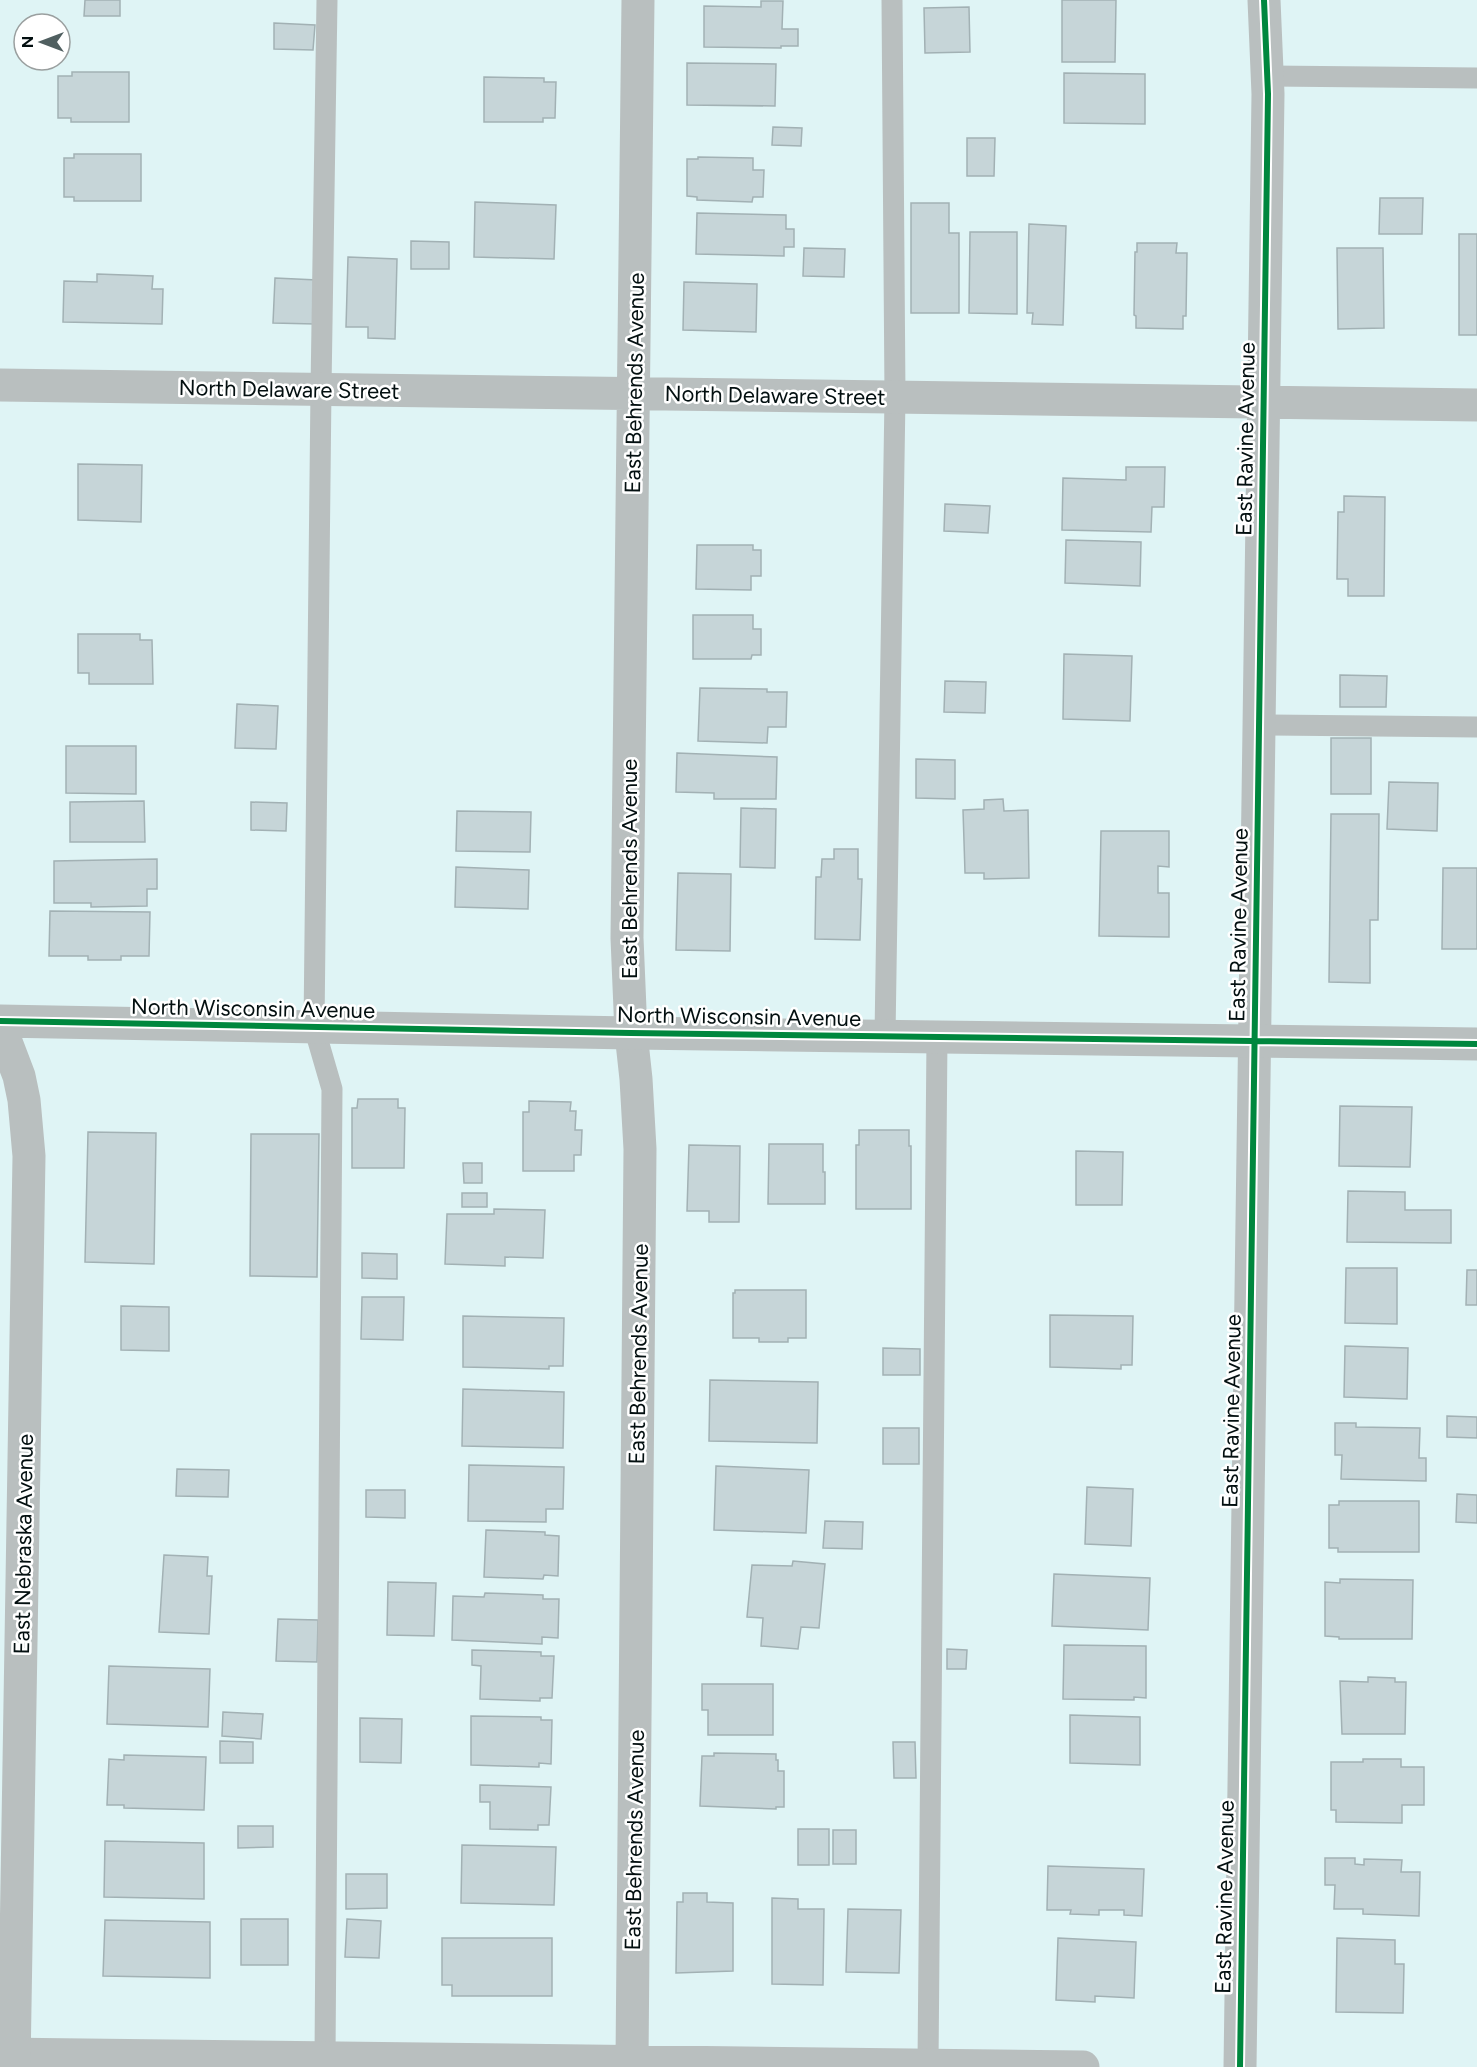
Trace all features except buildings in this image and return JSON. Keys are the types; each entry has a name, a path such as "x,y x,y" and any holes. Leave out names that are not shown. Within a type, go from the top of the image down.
{"street":[{"name":"East Behrends Avenue","path":"632,2061 640,1149 631,1033 627,938 638,0"},
{"name":"East Ravine Avenue","path":"1240,2067 1268,76 1264,0"},
{"name":"North Delaware Street","path":"0,385 1477,405"},
{"name":"North Wisconsin Avenue","path":"0,1024 1477,1044"},
{"name":"East Nebraska Avenue","path":"0,1024 20,1084 28,1128 29,1156 10,2059"},
{"path":"10,2059 425,2063 632,2061 1083,2067"}],"lane":[{"path":"327,0 314,1027 332,1089 342,2061"},
{"path":"885,1036 895,397 892,0"},
{"path":"1268,76 1477,78"},
{"path":"1259,725 1477,727"},
{"path":"928,2065 937,1037"}],"cycle path":[{"path":"1240,2067 1268,94 1264,0"},
{"path":"0,1021 631,1033 1477,1044"}]}
